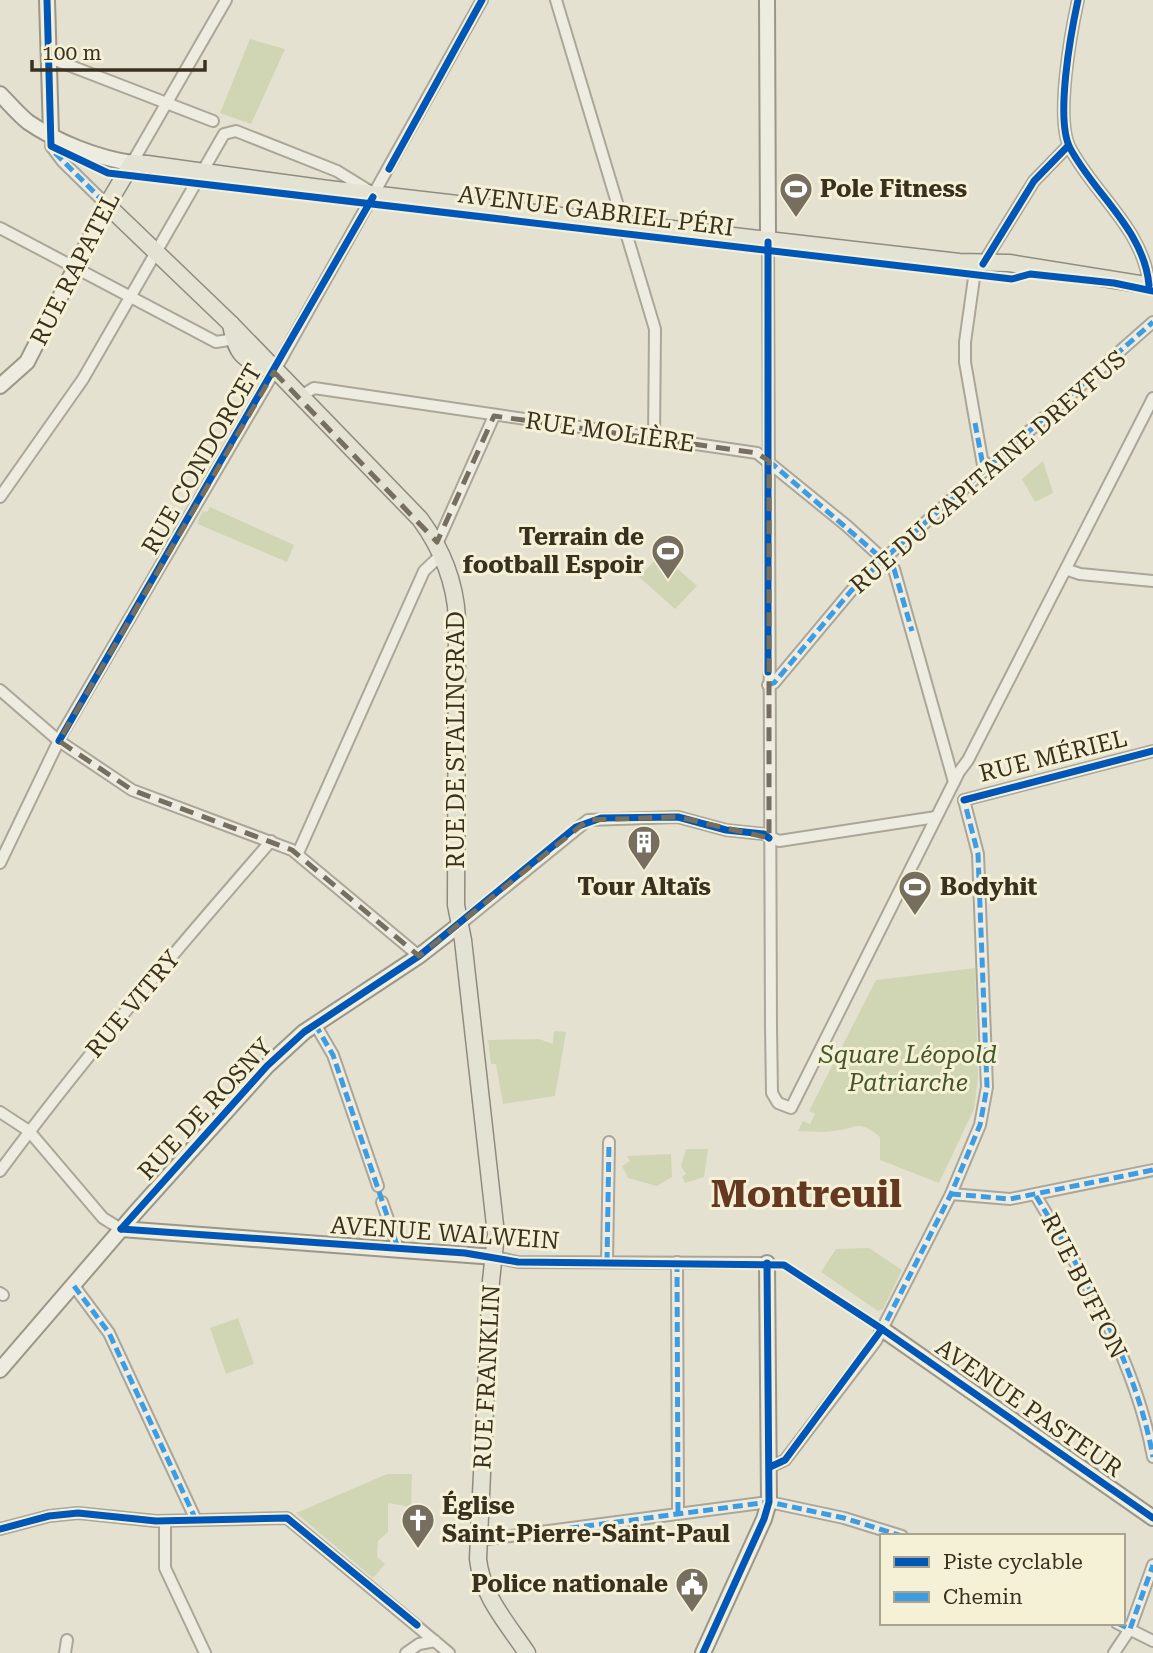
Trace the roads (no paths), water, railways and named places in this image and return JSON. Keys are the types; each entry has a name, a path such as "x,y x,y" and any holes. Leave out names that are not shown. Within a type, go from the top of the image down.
{"main road":[{"path":"47,0 51,140"},
{"path":"767,0 768,238"},
{"path":"0,94 51,140"},
{"name":"AVENUE GABRIEL PÉRI","path":"51,140 107,160 623,223 983,264 1009,263 1151,285"},
{"name":"RUE RAPATEL","path":"0,386 27,362 107,205 132,163"},
{"path":"107,205 230,324 239,340"},
{"name":"RUE DE STALINGRAD","path":"239,340 244,358 274,372 301,396 420,519 440,549 455,596 457,618 456,905 459,925"},
{"name":"RUE DE ROSNY","path":"0,1370 121,1229 267,1066 315,1024 419,956 459,925"},
{"name":"RUE FRANKLIN","path":"459,925 496,1234 480,1540 481,1579 493,1604 527,1653"},
{"name":"AVENUE WALWEIN","path":"121,1229 495,1257"},
{"path":"703,1653 764,1519 769,1502 767,1263"},
{"name":"AVENUE PASTEUR","path":"882,1329 1153,1518"}],"street":[{"name":"RUE RAPATEL","path":"132,163 226,0"},
{"name":"RUE CONDORCET","path":"0,863 59,741 274,372 482,0"},
{"path":"556,0 655,329 654,440"},
{"path":"1078,0 1068,45 1065,108 1068,146 1136,242 1147,264 1151,285"},
{"path":"50,58 213,121"},
{"path":"0,497 83,379 220,137 236,131 337,171 375,194"},
{"path":"51,140 63,162 107,205"},
{"path":"984,471 965,342 974,278 1034,181 1068,146"},
{"path":"0,228 216,342 239,340"},
{"path":"768,238 769,838 772,1093 778,1103 792,1108 930,835 936,817 1068,570 1153,398"},
{"name":"RUE DU CAPITAINE DREYFUS","path":"768,685 774,683 851,591 885,558 1153,323"},
{"name":"RUE MOLIÈRE","path":"301,396 314,388 757,453 885,558"},
{"path":"298,853 424,570 440,549 494,416"},
{"path":"885,558 898,580 954,782"},
{"path":"1068,570 1080,574 1153,581"},
{"path":"0,690 59,741 132,790 298,853 419,956"},
{"name":"RUE MÉRIEL","path":"960,797 1153,751"},
{"path":"930,835 960,797 968,760"},
{"path":"770,1467 785,1460 882,1329 951,1194 980,1125 987,1087 978,854 960,797"},
{"path":"459,925 588,820 678,817 726,830 764,834 779,841 936,817"},
{"name":"RUE VITRY","path":"0,1171 29,1130 271,841"},
{"path":"315,1024 333,1055 378,1186"},
{"path":"0,1112 29,1130 103,1218 121,1229"},
{"path":"607,1262 609,1142"},
{"path":"951,1194 1010,1199 1036,1196 1153,1170"},
{"name":"RUE BUFFON","path":"1036,1196 1118,1343 1148,1430 1153,1457"},
{"path":"382,1202 398,1248"},
{"name":"AVENUE WALWEIN","path":"495,1257 518,1262 767,1263"},
{"path":"677,1262 678,1512"},
{"path":"74,1286 109,1333 196,1520"},
{"path":"480,1540 769,1502 844,1518 896,1534"},
{"path":"0,1529 78,1513 165,1521 278,1516 292,1519 449,1653"},
{"path":"165,1521 165,1568 205,1653"},
{"path":"1114,1653 1130,1629 1153,1565"},
{"path":"1121,1625 1153,1641"},
{"path":"65,1653 67,1640"},
{"path":"406,1653 419,1644 435,1641"}],"place":[{"name":"Pole Fitness","path":"796,219"},
{"name":"Terrain de football Espoir","path":"668,581"},
{"name":"Tour Altaïs","path":"644,872"},
{"name":"Bodyhit","path":"915,917"},
{"name":"Église Saint-Pierre-Saint-Paul","path":"418,1550"},
{"name":"Police nationale","path":"692,1614"}],"district":[{"name":"Montreuil","path":"806,1194"}],"park label":[{"name":"Square Léopold Patriarche","path":"908,1069"}]}
